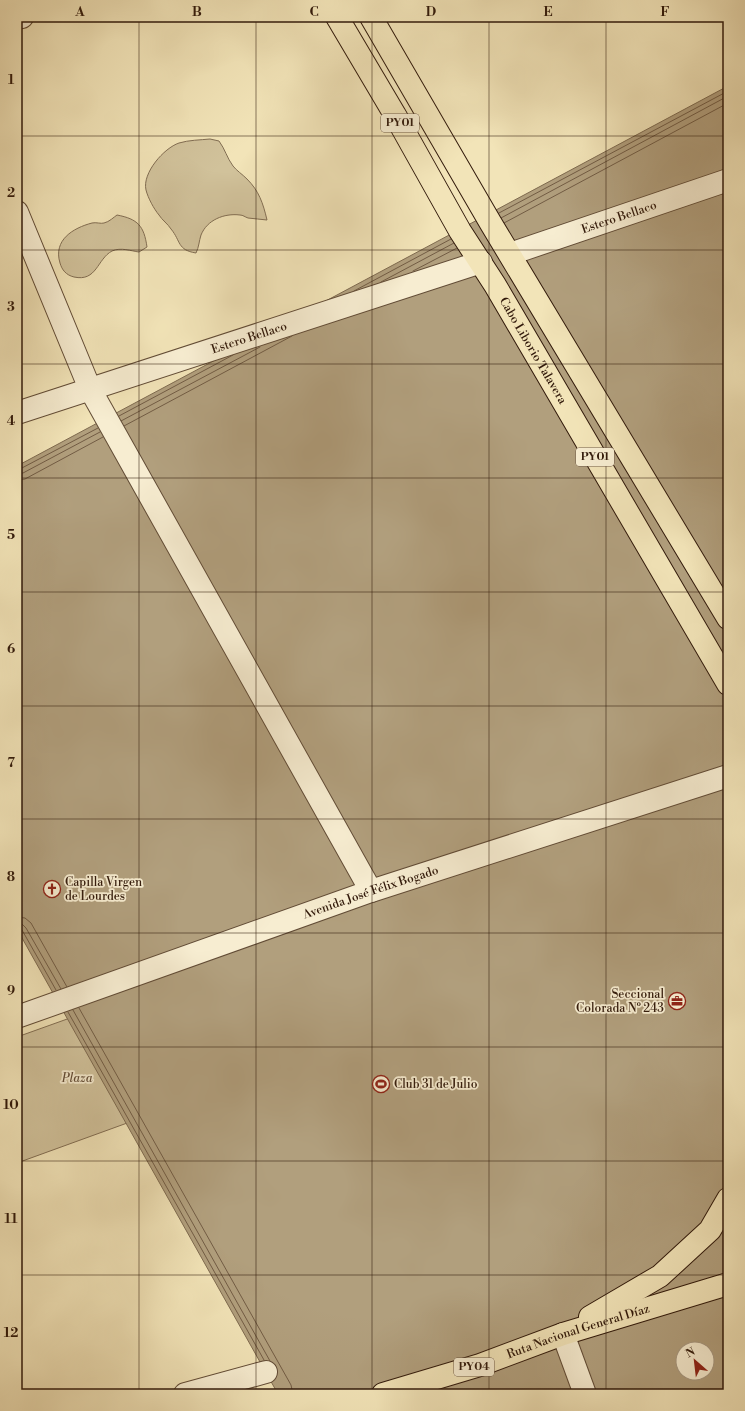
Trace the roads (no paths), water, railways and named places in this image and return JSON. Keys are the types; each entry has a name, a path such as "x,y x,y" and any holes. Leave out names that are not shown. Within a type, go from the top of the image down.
{"highway":[{"name":"Cabo Liborio Talavera","path":"337,17 395,115 460,231 481,262 728,684"},
{"name":"PY01","path":"371,17 510,254 728,618"},
{"path":"563,1334 660,1276 710,1230 728,1199"},
{"name":"Ruta Nacional General Díaz","path":"383,1394 480,1365 563,1334 728,1284"}],"street":[{"path":"17,18 22,17"},
{"name":"Estero Bellaco","path":"510,254 728,180"},
{"path":"17,212 90,388 371,891"},
{"name":"Estero Bellaco","path":"17,413 481,262"},
{"name":"Avenida José Félix Bogado","path":"17,1017 371,891 728,776"},
{"path":"563,1334 581,1391"},
{"path":"185,1394 266,1372"}],"water":[{"path":"728,86 728,1394 278,1394 17,929 17,466"}],"place":[{"name":"Capilla Virgen de Lourdes","path":"52,889"},
{"name":"Seccional Colorada Nº 243","path":"677,1001"},
{"name":"Club 31 de Julio","path":"381,1084"}],"park label":[{"name":"Plaza","path":"77,1078"}]}
